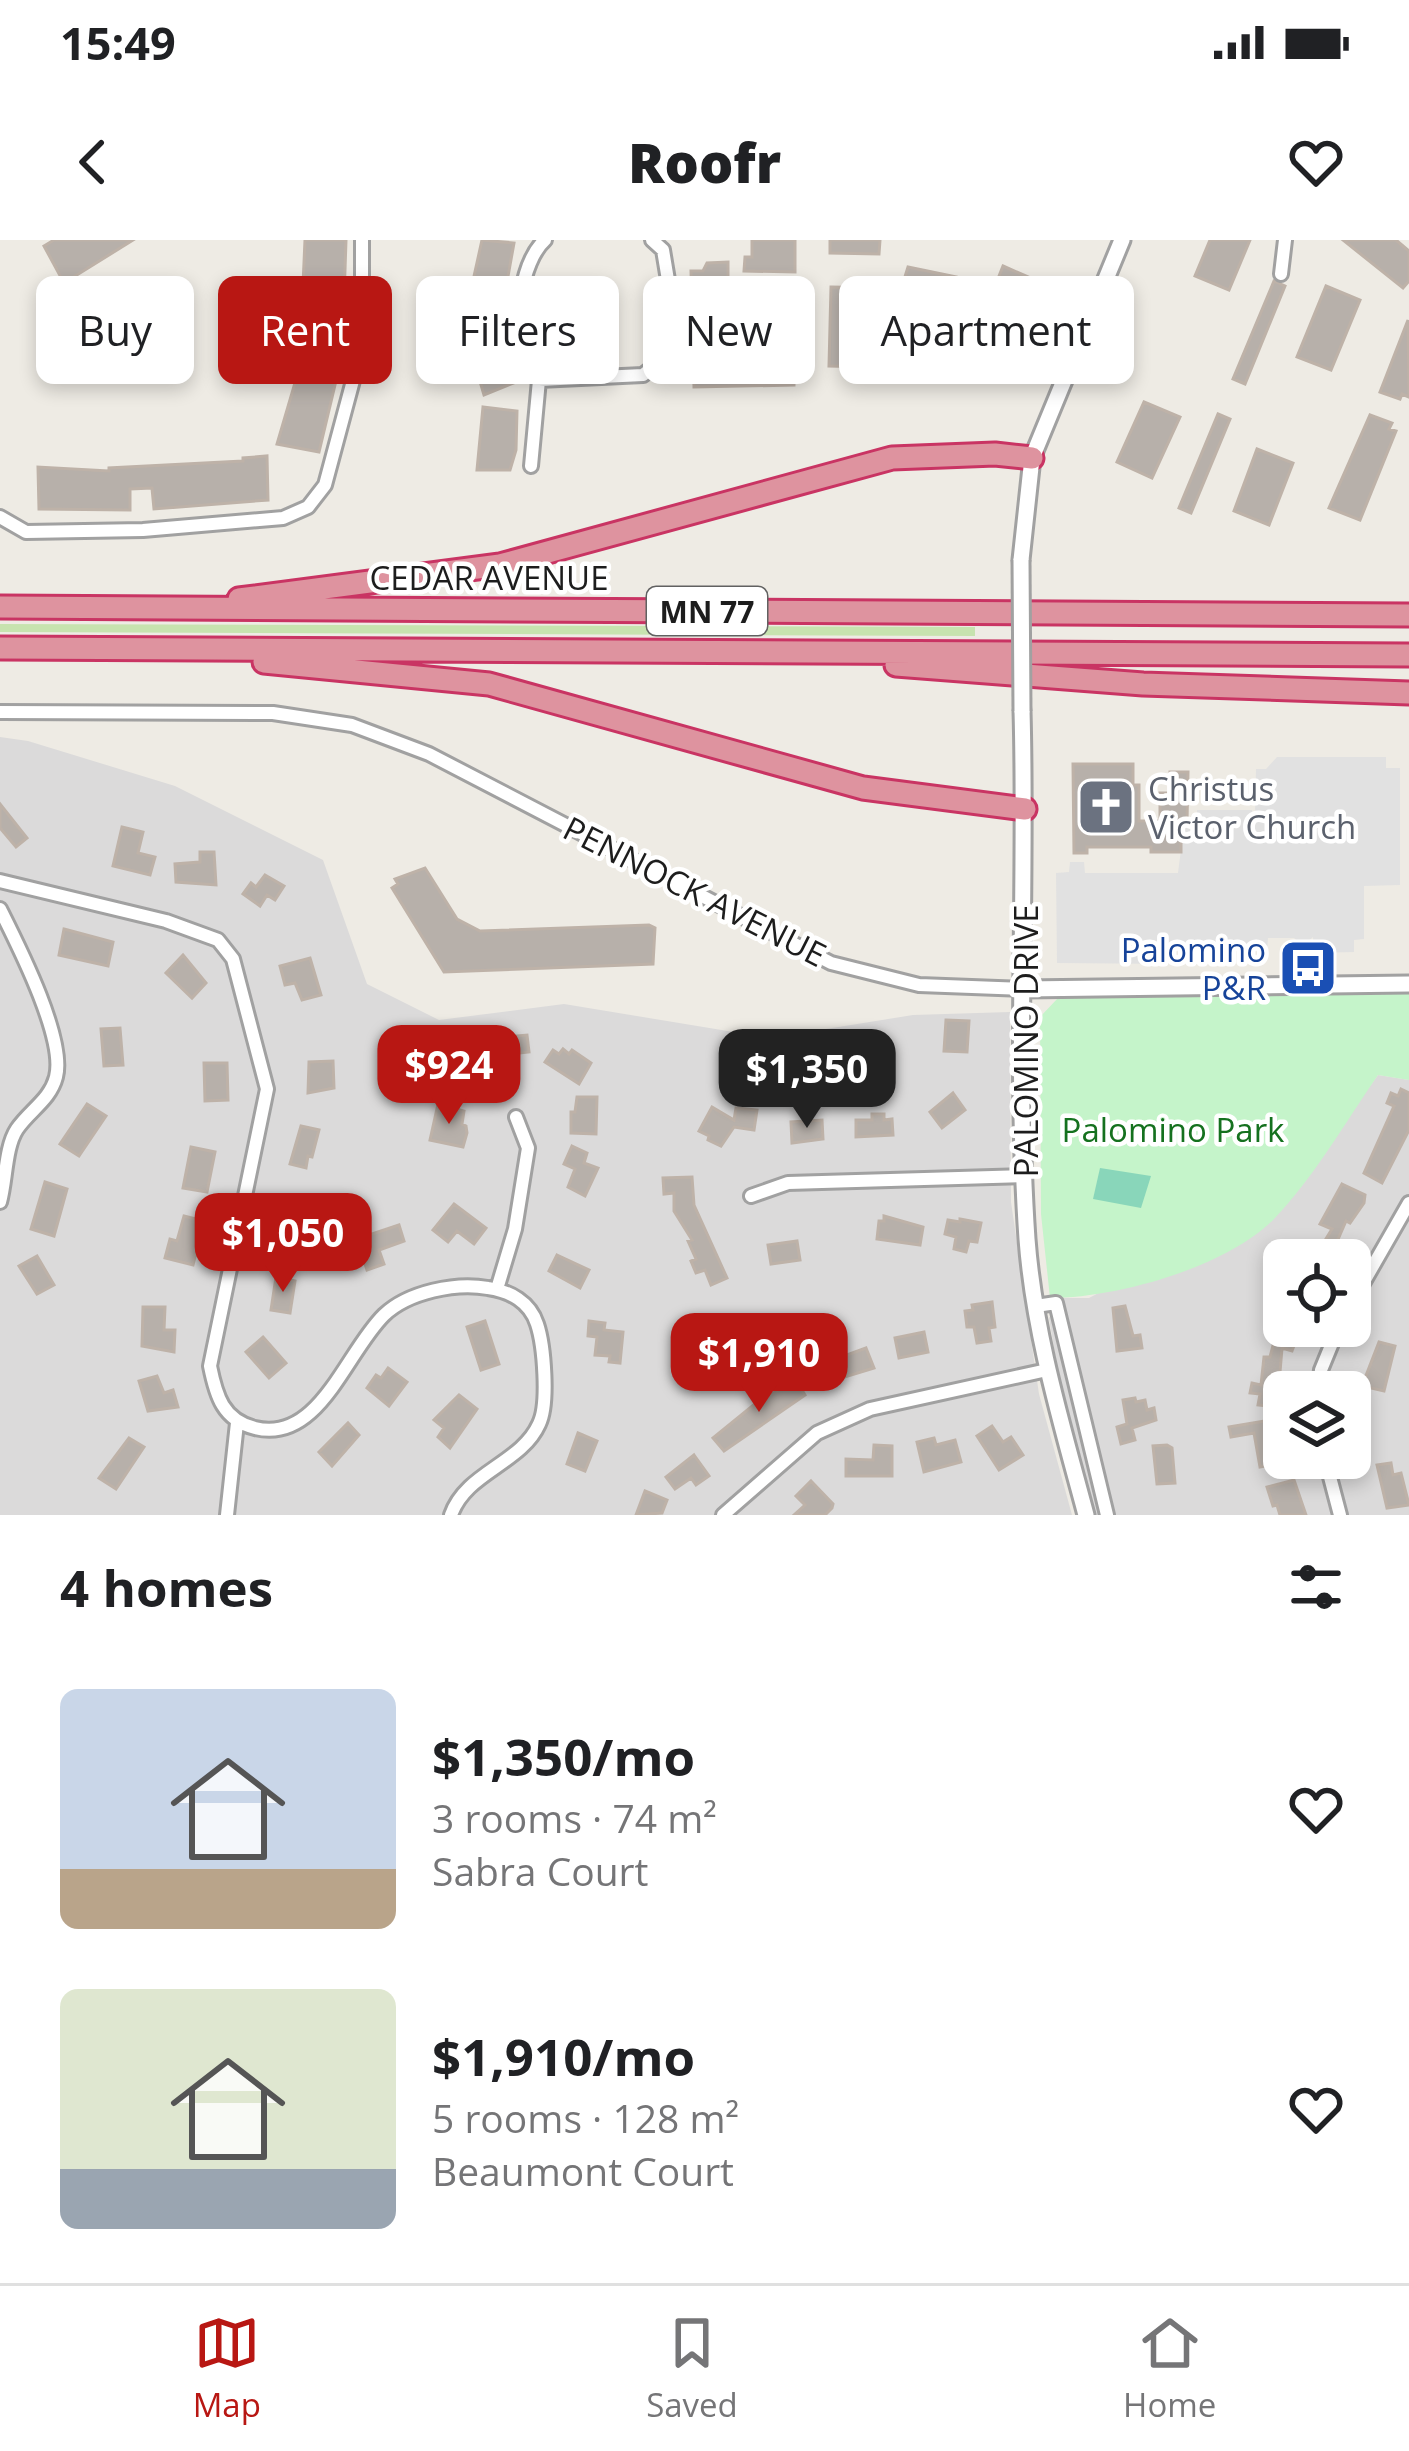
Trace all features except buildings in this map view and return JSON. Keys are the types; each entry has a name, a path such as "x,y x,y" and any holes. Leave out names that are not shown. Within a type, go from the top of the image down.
{"highway":[{"path":"162,610 500,565 892,458 995,454 1032,458"},
{"path":"1253,614 1409,602"},
{"name":"CEDAR AVENUE","path":"0,607 1409,614"},
{"name":"MN 77","path":"0,648 1409,655"},
{"path":"138,649 489,684 863,788 1025,809"},
{"path":"800,653 930,670 1143,684 1409,693"}],"street":[{"path":"0,517 26,532 143,530 283,518 308,507 325,485 362,346 362,240"},
{"path":"526,276 536,248 545,240"},
{"name":"PALOMINO DRIVE","path":"1086,1515 1047,1370 1027,1243 1021,560 1032,458 1122,240"},
{"path":"1281,274 1285,240"},
{"path":"619,376 643,375 664,357 671,298 667,263 658,242"},
{"path":"531,466 539,384"},
{"name":"PENNOCK AVENUE","path":"0,712 273,713 352,725 429,754 831,963 919,985 1024,989 1409,984"},
{"path":"0,881 166,921 218,940 233,959 268,1089 210,1366 216,1399 237,1423 272,1432 304,1420 385,1314 412,1296 475,1285 521,1300 537,1323 545,1397 540,1424 525,1445 481,1475 451,1515"},
{"path":"0,909 23,955 56,1047 57,1075 46,1098 14,1132 0,1202"},
{"path":"497,1289 515,1229 528,1148 516,1117"},
{"path":"751,1196 788,1183 1024,1176"},
{"path":"1371,1269 1409,1203"},
{"path":"1036,1306 1056,1303 1107,1515"},
{"path":"723,1515 817,1433 870,1409 1047,1370"},
{"path":"227,1515 237,1423"},
{"path":"1331,1479 1340,1515"}],"shaded area":[{"path":"0,737 28,741 175,786 323,860 367,984 439,1020 564,1004 770,1038 913,1015 1010,1012 1011,1202 1039,1394 1072,1515 0,1515"},
{"path":"1277,757 1386,757 1386,768 1400,768 1400,885 1364,886 1364,939 1354,940 1354,952 1314,953 1313,937 1303,946 1294,938 1268,938 1267,950 1172,951 1171,964 1057,963 1056,873 1069,872 1070,862 1084,862 1085,873 1178,873 1184,826 1197,826 1197,810 1252,810 1253,819 1267,819 1266,814 1255,814 1256,769 1266,769"},
{"path":"1378,1075 1409,1080 1409,1515 1095,1515 1063,1402 1049,1318 1064,1298 1089,1298 1295,1190"}],"green space":[{"path":"0,624 975,627 975,636 0,632"},
{"name":"Palomino Park","path":"1409,993 1409,1080 1378,1075 1316,1168 1289,1203 1254,1236 1200,1265 1138,1286 1050,1298 1041,1214 1040,1017 1058,998"},
{"path":"1100,1168 1151,1176 1141,1208 1093,1199"}],"place":[{"name":"Christus Victor Church","path":"1106,807"},
{"name":"Palomino P&R","path":"1308,968"}]}
